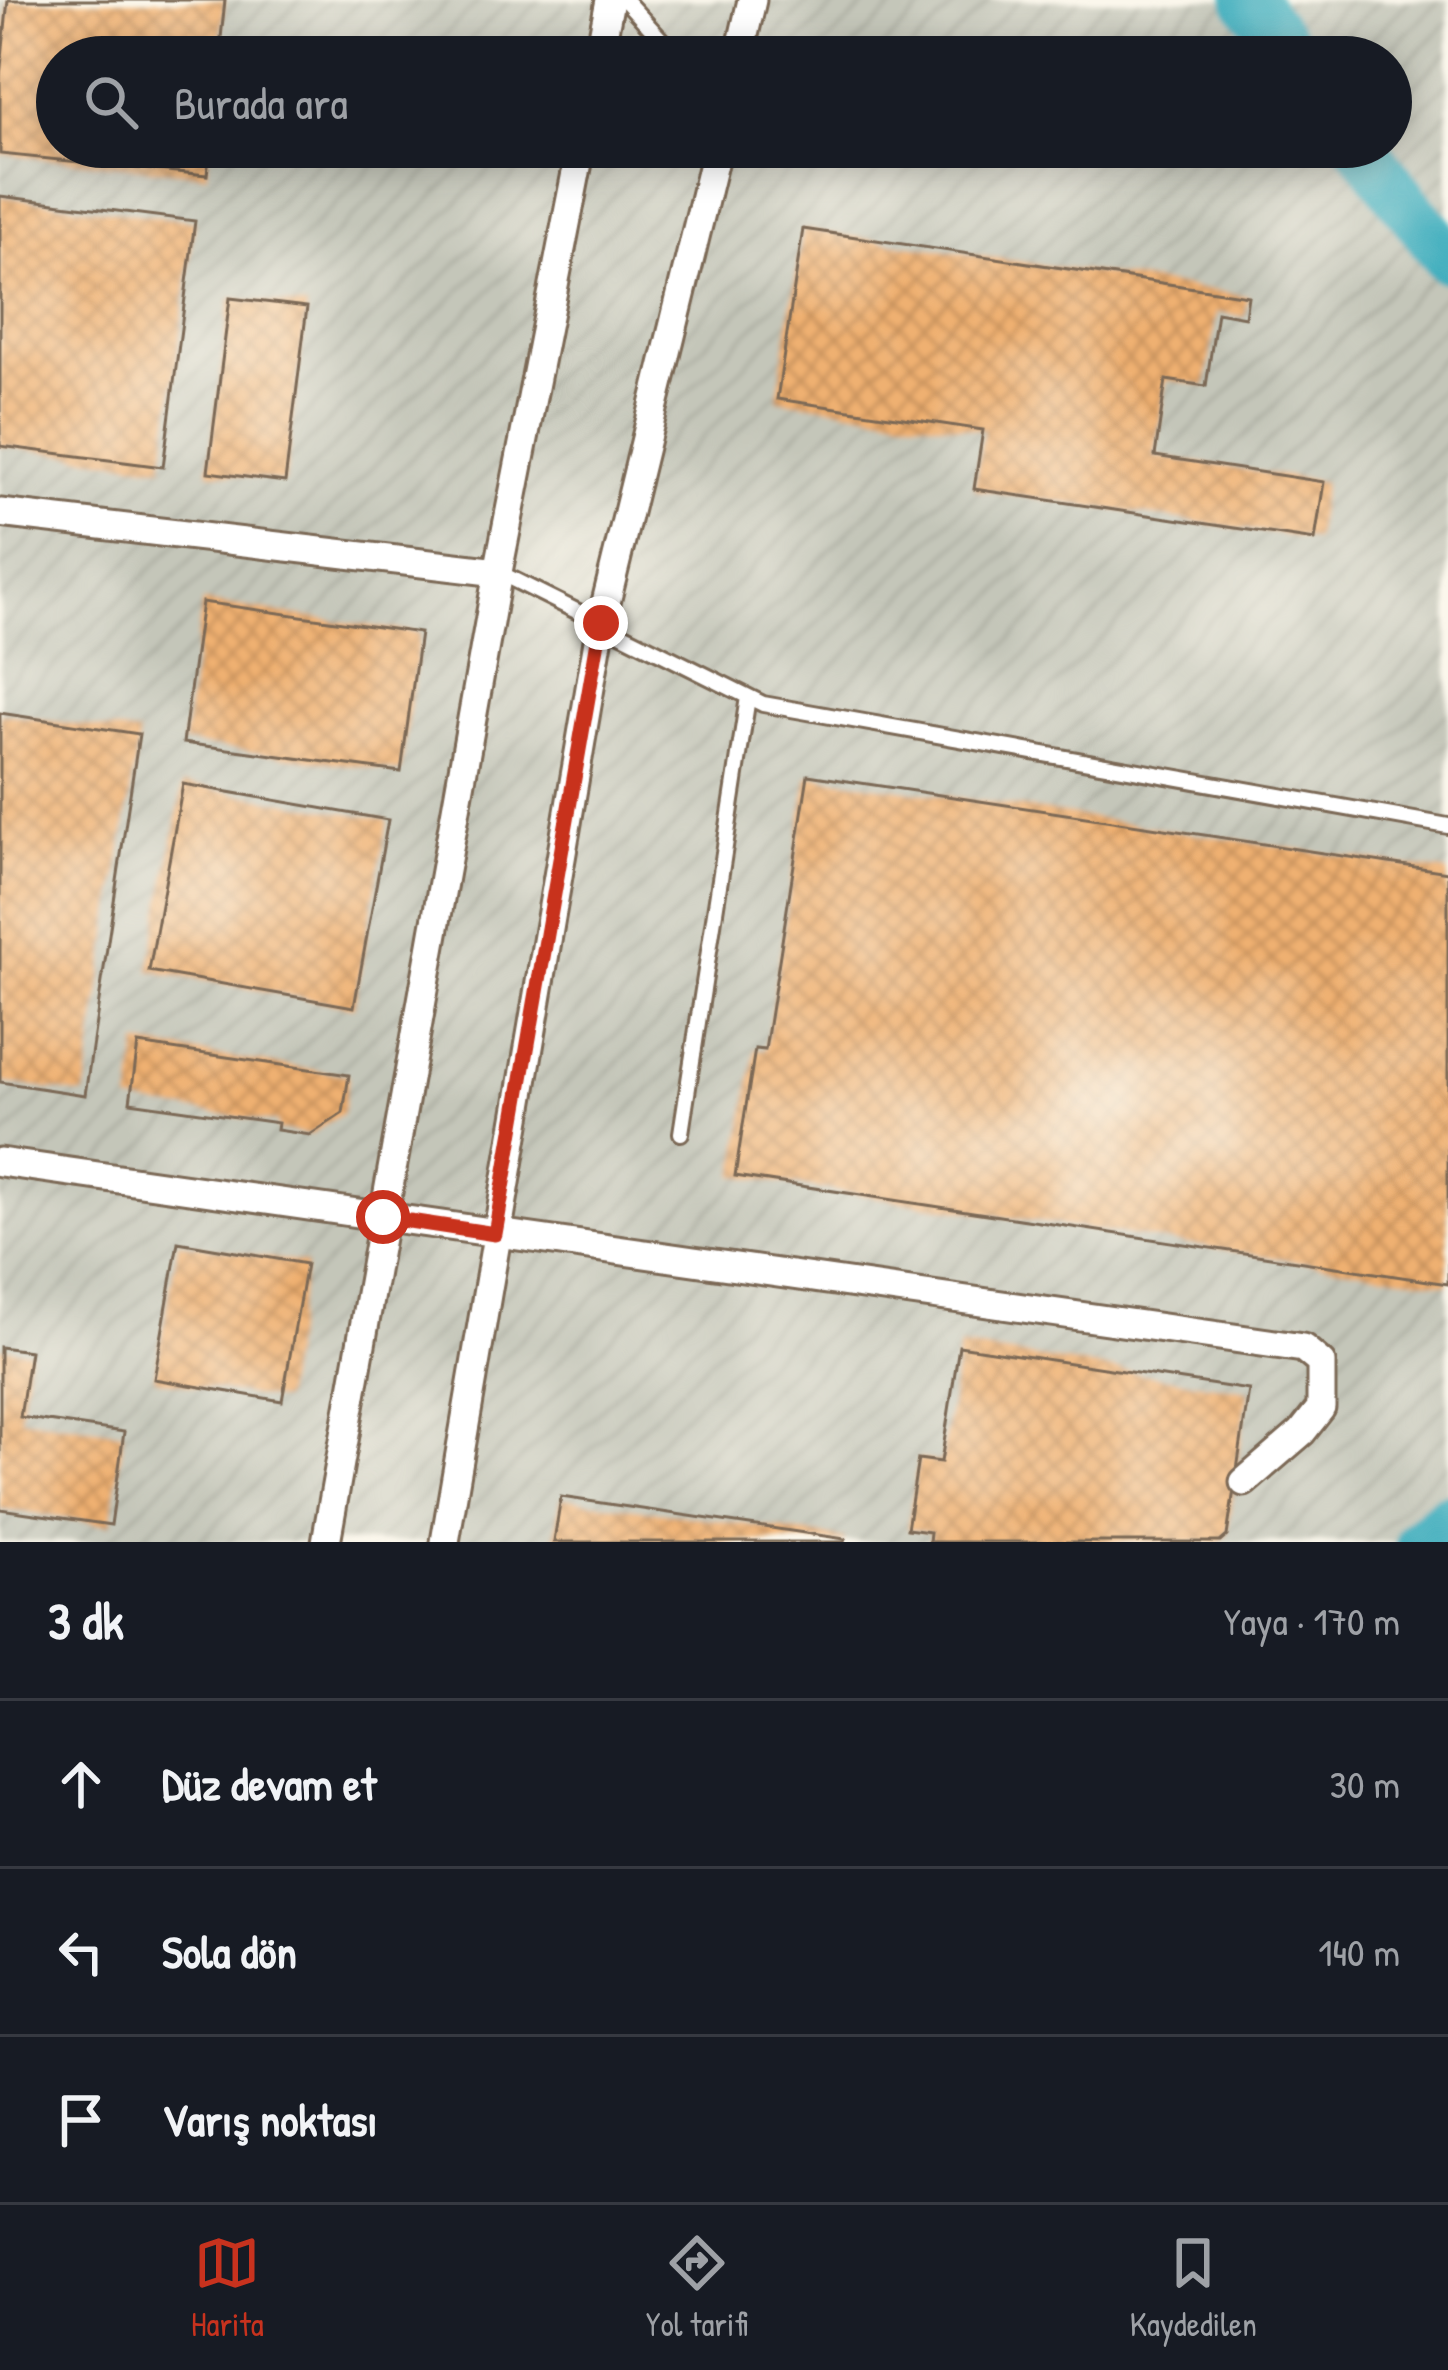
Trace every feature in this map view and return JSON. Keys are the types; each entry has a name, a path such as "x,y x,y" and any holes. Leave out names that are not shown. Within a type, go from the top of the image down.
{"street":[{"path":"603,36 610,0"},
{"path":"744,36 752,0"},
{"path":"326,1542 498,572 577,168"},
{"path":"445,1542 601,623 712,168"},
{"path":"0,514 498,572"},
{"path":"0,1162 1303,1348 1321,1363 1322,1408 1302,1432 1244,1482"}],"lane":[{"path":"625,0 658,36"},
{"path":"498,572 763,704 1448,826"},
{"path":"681,1133 748,697"}],"shaded area":[{"path":"0,0 1448,0 1448,1542 0,1542"}],"building":[{"path":"8,0 225,0 221,36 36,36 36,158 0,154 0,76"},
{"path":"138,168 208,168 207,175"},
{"path":"0,196 195,221 163,467 0,446"},
{"path":"803,229 1248,296 1245,317 1217,312 1206,386 1166,380 1155,456 1324,482 1315,540 974,489 983,430 777,399"},
{"path":"230,298 307,307 285,482 208,472"},
{"path":"202,602 420,633 401,772 183,743"},
{"path":"0,713 139,734 85,1095 0,1082"},
{"path":"808,775 1448,872 1448,1284 735,1176 755,1049 765,1050"},
{"path":"183,784 388,820 354,1007 149,971"},
{"path":"138,1044 349,1075 343,1113 310,1135 277,1130 278,1123 130,1102"},
{"path":"178,1242 306,1264 282,1401 154,1379"},
{"path":"959,1346 1249,1390 1227,1536 1220,1542 929,1542 930,1532 907,1529 918,1459 941,1462"},
{"path":"0,1347 30,1351 20,1417 124,1432 111,1525 0,1509"},
{"path":"561,1497 845,1539 554,1542"}],"waterway":[{"path":"1249,0 1277,36"},
{"path":"1378,168 1448,258"},
{"path":"1421,1542 1448,1519"}],"route":[{"path":"383,1217 495,1234 601,623"}]}
